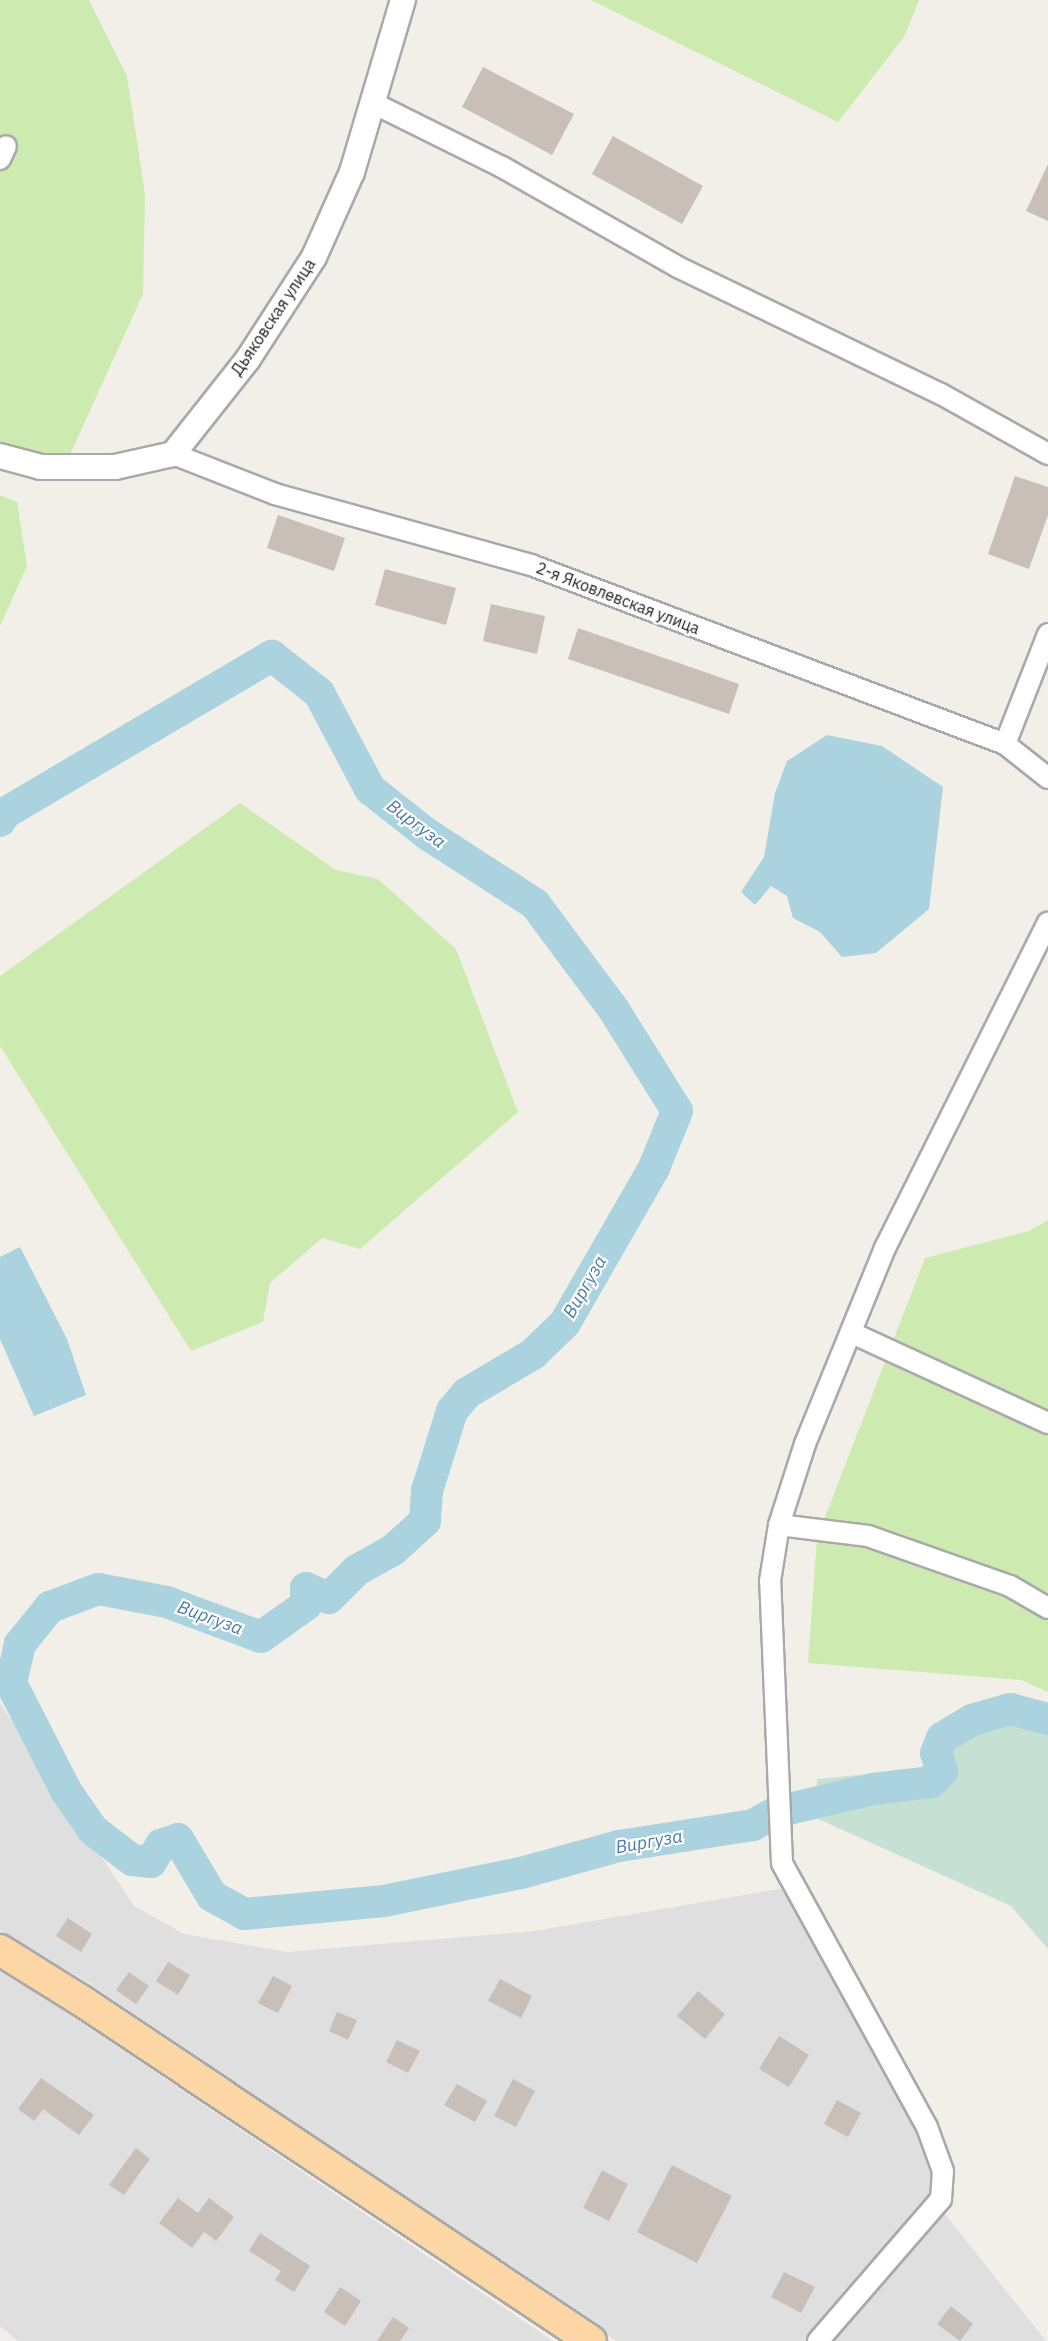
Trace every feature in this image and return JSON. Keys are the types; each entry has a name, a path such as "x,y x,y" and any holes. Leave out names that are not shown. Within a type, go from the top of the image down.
{"main road":[{"path":"0,1950 82,2001 591,2341"}],"street":[{"name":"Дьяковская улица","path":"173,454 248,359 314,257 352,172 403,0"},
{"path":"371,102 502,167 678,267 941,394 1048,454"},
{"path":"0,456 41,467 115,467 173,454"},
{"name":"2-я Яковлевская улица","path":"173,454 275,494 531,565 1005,744 1048,778"},
{"path":"1005,744 1048,634"},
{"path":"818,2341 941,2199 943,2172 927,2127 782,1863 773,1696 770,1581 779,1525 805,1443 885,1248 1048,923"},
{"path":"852,1333 1048,1423"},
{"path":"779,1525 868,1536 1010,1586 1048,1608"}],"shaded area":[{"path":"0,1703 134,1906 184,1934 287,1952 534,1931 790,1887 923,2128 937,2171 935,2198 811,2341 616,2341 87,1982 0,1930"},
{"path":"0,1972 49,2000 553,2341 18,2341 0,2326"},
{"path":"940,2208 1046,2341 825,2341"}],"green space":[{"path":"0,0 89,0 127,76 145,194 143,294 68,459 0,447"},
{"path":"591,0 919,0 904,37 838,122"},
{"path":"0,495 17,502 27,566 0,626"},
{"path":"240,803 336,870 378,879 456,949 518,1112 360,1249 322,1238 270,1283 263,1322 191,1351 0,1046 0,976"},
{"path":"1048,1220 1048,1692 1021,1680 808,1663 817,1538 925,1258 1029,1231"},
{"path":"1010,1709 1048,1719 1048,1949 1011,1906 816,1818 817,1779 920,1769 942,1738 972,1720"}],"water":[{"path":"827,735 882,746 943,787 929,909 876,953 842,957 820,932 793,918 787,896 771,886 755,905 741,892 764,857 775,793 787,761"},
{"path":"20,1247 67,1339 86,1395 34,1416 0,1339 0,1257"}],"building":[{"path":"483,67 574,114 552,155 462,107"},
{"path":"613,136 703,186 682,224 592,174"},
{"path":"1048,164 1048,221 1026,211"},
{"path":"1015,476 1048,487 1048,515 1029,569 988,554"},
{"path":"278,515 345,538 334,571 267,548"},
{"path":"385,569 456,588 446,625 375,605"},
{"path":"491,604 545,616 537,654 483,641"},
{"path":"578,628 739,684 729,714 568,659"},
{"path":"68,1918 92,1934 81,1952 56,1936"},
{"path":"168,1962 190,1975 178,1995 156,1981"},
{"path":"129,1972 149,1986 136,2004 116,1990"},
{"path":"273,1976 292,1986 278,2013 258,2003"},
{"path":"500,1979 532,1996 521,2018 488,2001"},
{"path":"698,1991 725,2014 705,2039 677,2016"},
{"path":"337,2012 357,2020 348,2040 329,2031"},
{"path":"779,2036 809,2055 789,2087 759,2069"},
{"path":"397,2040 420,2051 408,2073 386,2062"},
{"path":"41,2078 94,2115 79,2135 43,2109 34,2121 18,2109"},
{"path":"513,2079 535,2091 516,2127 494,2116"},
{"path":"457,2084 487,2101 475,2122 444,2105"},
{"path":"837,2100 861,2113 848,2137 824,2124"},
{"path":"136,2148 150,2159 124,2195 109,2185"},
{"path":"672,2165 732,2196 697,2263 637,2232"},
{"path":"602,2170 628,2184 609,2221 583,2208"},
{"path":"178,2198 198,2213 209,2198 234,2217 216,2241 204,2232 192,2248 159,2223"},
{"path":"260,2233 310,2266 294,2292 275,2280 281,2271 249,2251"},
{"path":"784,2272 815,2287 801,2313 771,2297"},
{"path":"340,2287 361,2301 345,2326 324,2312"},
{"path":"951,2306 973,2324 960,2341 937,2324"},
{"path":"393,2317 409,2328 400,2341 377,2341"}],"waterway":[{"name":"Виргуза","path":"0,821 5,813 272,656 319,693 370,789 427,834 535,904 614,1010 677,1111 654,1168 565,1323 533,1354 467,1393 452,1411 427,1491 425,1521 393,1550 357,1570 329,1598 306,1588 306,1605 261,1637 167,1602 98,1589 50,1607 20,1644 11,1683 66,1791 93,1830 132,1860 151,1862 161,1845 178,1839 212,1896 244,1914 384,1901 521,1873 619,1846 753,1825 776,1812 873,1789 931,1782 942,1771 936,1753 942,1738 972,1720 1010,1709 1048,1719"}]}
